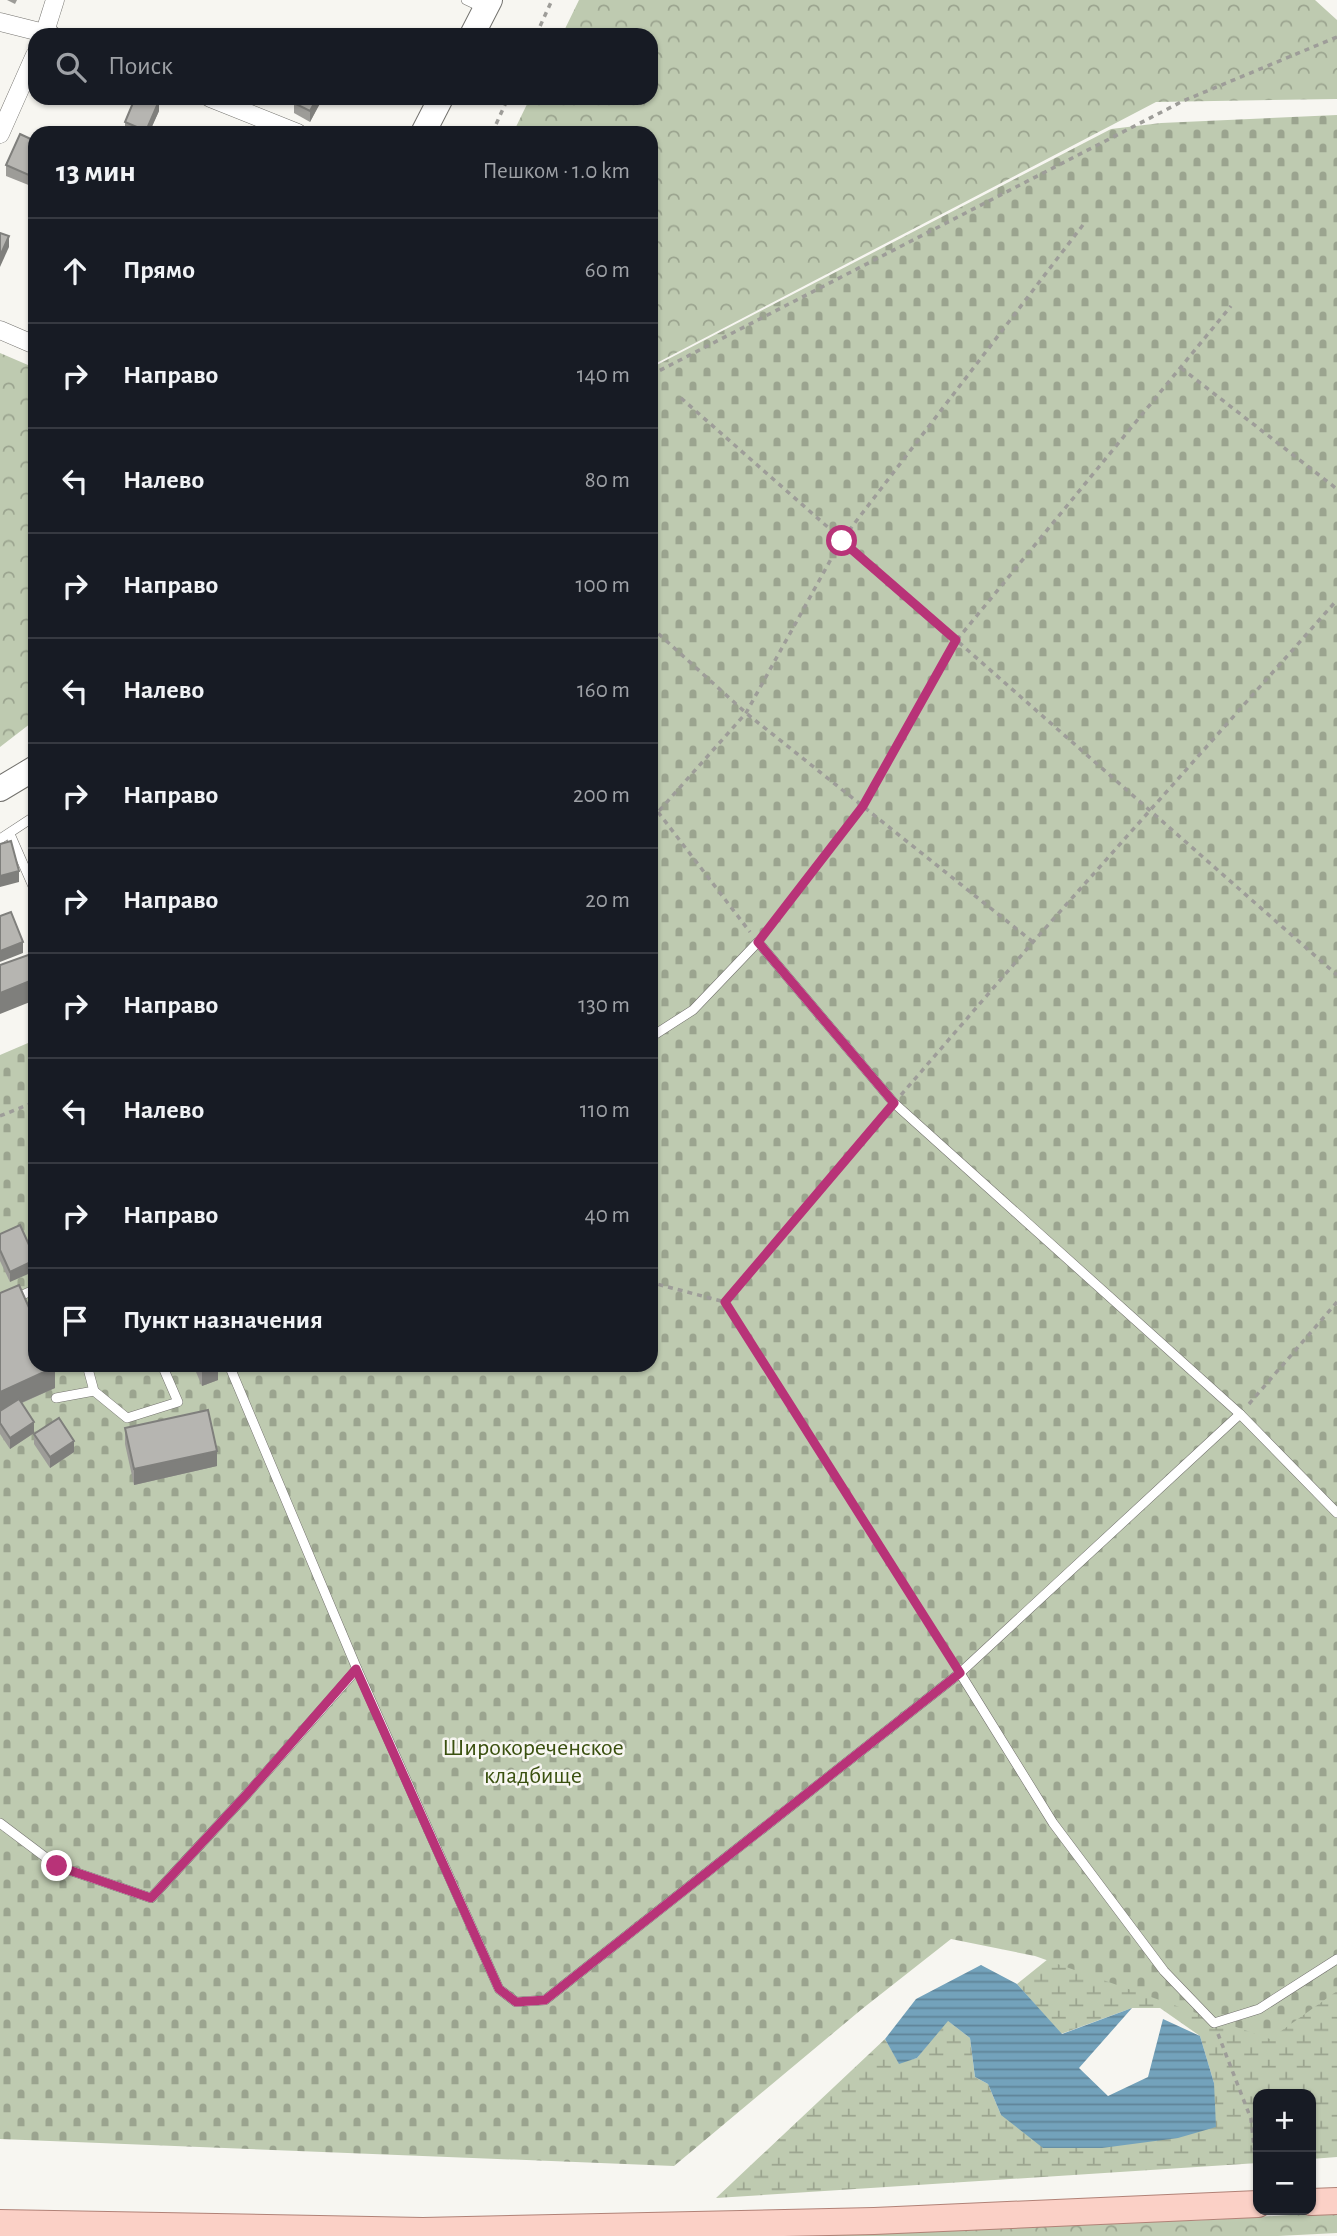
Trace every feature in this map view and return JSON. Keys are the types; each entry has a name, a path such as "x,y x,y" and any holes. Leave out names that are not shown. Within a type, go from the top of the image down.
{"main road":[{"path":"474,28 480,3"},
{"path":"426,126 437,105"},
{"path":"0,789 28,772"},
{"path":"1316,2202 1337,2201"},
{"path":"6,2222 436,2231 874,2221 1253,2204"}],"street":[{"path":"48,28 55,0"},
{"path":"0,22 28,29"},
{"path":"0,134 28,71"},
{"path":"228,105 280,126"},
{"path":"0,330 28,342"}],"lane":[{"path":"0,839 28,821"},
{"path":"10,834 28,875"},
{"path":"658,1032 693,1010 758,942 894,1103 1240,1415 1337,1513"},
{"path":"0,1305 28,1292"},
{"path":"89,1372 94,1391 127,1418 178,1402 165,1372"},
{"path":"232,1372 356,1669 499,1989 516,2002 545,2000 960,1673 1240,1415"},
{"path":"56,1398 94,1391"},
{"path":"0,1823 57,1866 151,1898 247,1794 356,1669"},
{"path":"960,1673 1053,1824 1164,1971 1214,2023 1259,2009 1337,1959"}],"path":[{"path":"539,28 552,0"},
{"path":"658,371 1183,101 1337,37"},
{"path":"495,126 505,105"},
{"path":"1086,221 842,541 746,713 658,811 758,942 863,806 956,640 1231,306"},
{"path":"1181,368 1337,489"},
{"path":"681,398 1337,975"},
{"path":"725,1302 1032,942 1337,600"},
{"path":"658,633 746,713 1032,942"},
{"path":"0,1116 28,1105"},
{"path":"658,1284 725,1302 960,1673"},
{"path":"1240,1415 1337,1303"},
{"path":"1214,2023 1251,2119 1254,2152"}],"green space":[{"path":"579,0 1315,0 1337,20 1337,99 1156,102 658,362 658,126 516,126 527,105 658,105 658,28 565,28"},
{"name":"Широкореченское кладбище","path":"1337,115 1337,1991 1270,2039 1035,1956 951,1939 862,2009 674,2166 0,2139 0,1055 28,1043 28,1372 658,1372 658,364 1111,129 1161,123"},
{"path":"0,353 28,365 28,725 0,747"},
{"path":"1337,1889 1337,2157 1316,2159 1316,2089 1253,2089 1253,2163 716,2198 885,2039 899,2063 917,2058 947,2020 970,2038 975,2077 988,2084 1001,2115 1214,2083 1200,2036 1160,2008 1132,2008 1061,2034 1017,1984 1089,1926"},
{"path":"1337,2212 1337,2233 1278,2236 685,2236 1208,2220"}],"water":[{"path":"981,1965 1017,1984 1062,2034 1132,2008 1079,2068 1108,2096 1148,2077 1163,2019 1200,2036 1214,2083 1216,2127 1178,2138 1102,2148 1043,2148 1001,2115 988,2084 975,2077 970,2038 948,2021 917,2058 899,2064 885,2039 916,1999"}],"building":[{"path":"132,105 157,105 148,126 134,126 125,122"},
{"path":"298,105 313,105 310,111"},
{"path":"20,134 28,138 28,175 6,165"},
{"path":"0,233 9,236 0,256"},
{"path":"11,841 19,871 0,876 0,844"},
{"path":"11,912 23,942 0,951 0,916"},
{"path":"28,955 28,982 0,993 0,965"},
{"path":"20,1225 28,1243 28,1263 10,1272 0,1250 0,1234"},
{"path":"19,1285 28,1305 28,1372 44,1372 0,1392 0,1293"},
{"path":"19,1399 34,1422 10,1438 0,1423 0,1411"},
{"path":"208,1410 217,1451 134,1469 125,1428"},
{"path":"59,1418 74,1441 50,1457 34,1434"}],"route":[{"path":"57,1866 151,1898 247,1794 356,1669 499,1989 516,2002 545,2000 960,1673 725,1302 894,1103 758,942 863,806 956,640 842,541"}]}
